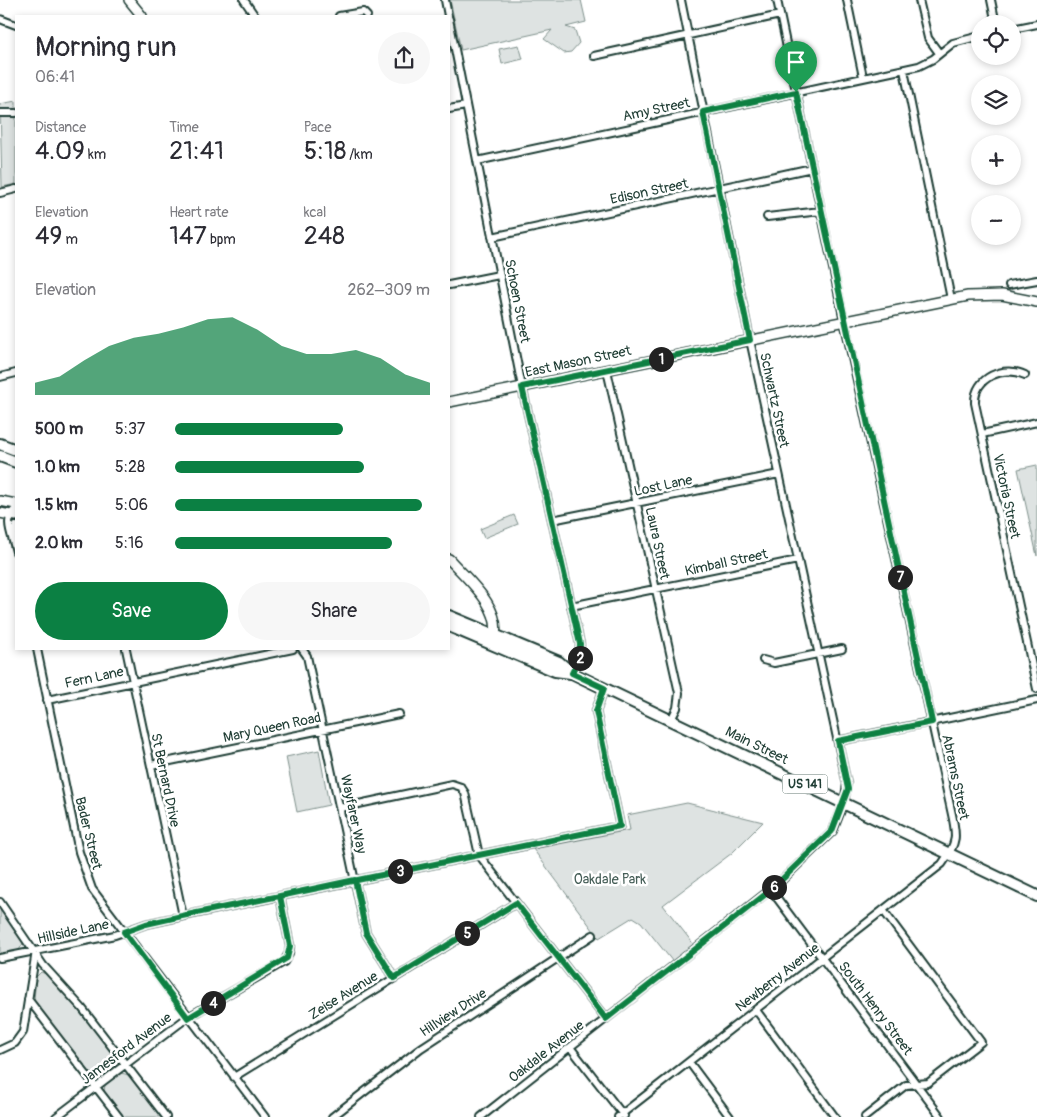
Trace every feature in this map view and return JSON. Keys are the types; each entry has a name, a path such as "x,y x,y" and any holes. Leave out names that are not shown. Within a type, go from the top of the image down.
{"main road":[{"path":"129,0 141,15"},
{"name":"East Mason Street","path":"450,402 968,296 994,294 1014,296 1037,302"},
{"path":"0,444 15,450"},
{"path":"0,456 15,462"},
{"path":"0,501 15,504"},
{"path":"450,560 487,603 493,615 494,640"},
{"name":"Main Street","path":"450,617 494,640"},
{"name":"Main Street","path":"450,626 559,662 572,673 1037,896"}],"street":[{"path":"244,0 254,15"},
{"name":"Schoen Street","path":"445,0 448,15"},
{"name":"Schwartz Street","path":"681,0 750,340 847,784 844,803"},
{"name":"Abrams Street","path":"776,0 820,211 956,831 955,843 949,854"},
{"path":"847,0 863,77"},
{"path":"919,0 928,38 939,53"},
{"path":"991,0 994,15"},
{"path":"345,15 363,12 366,15"},
{"path":"594,56 780,15"},
{"path":"0,19 15,25"},
{"path":"1021,27 1037,24"},
{"name":"Schoen Street","path":"450,28 522,387 581,652 572,673"},
{"name":"Amy Street","path":"477,160 863,77 904,70 926,63 953,43 971,38"},
{"path":"904,70 951,299"},
{"path":"450,109 466,106"},
{"path":"0,113 15,113"},
{"name":"Edison Street","path":"492,237 812,168"},
{"path":"0,193 15,189"},
{"path":"767,217 820,211"},
{"path":"450,285 500,275"},
{"path":"1009,285 1037,280"},
{"name":"Laura Street","path":"607,370 679,693 677,708 671,720"},
{"name":"Victoria Street","path":"1025,375 1011,371 992,375 983,380 975,396 1037,689"},
{"path":"0,377 15,373"},
{"path":"982,434 1037,422"},
{"name":"Lost Lane","path":"552,520 779,474"},
{"path":"0,518 10,515 15,548"},
{"path":"13,539 15,530"},
{"name":"Kimball Street","path":"571,606 798,560"},
{"path":"763,660 774,663 842,649"},
{"name":"Bader Street","path":"36,650 82,862 92,889 265,1117"},
{"name":"St Bernard Drive","path":"126,650 182,916"},
{"name":"Fern Lane","path":"47,700 288,650"},
{"name":"Wayfarer Way","path":"304,650 308,656 366,933 394,978"},
{"name":"Hillside Lane","path":"0,958 124,932 146,924 182,916 620,826 596,711 604,688"},
{"path":"838,741 1037,700"},
{"name":"Mary Queen Road","path":"150,765 399,714"},
{"path":"340,808 452,784 460,786 465,793 479,855 606,1019"},
{"name":"Oakdale Avenue","path":"481,1117 771,890 832,831 844,803"},
{"name":"Newberry Avenue","path":"622,1116 942,864 949,854"},
{"name":"South Henry Street","path":"771,890 941,1117"},
{"name":"Jamesford Avenue","path":"56,1117 188,1018 287,958 290,946 280,896"},
{"path":"0,902 49,972 82,1008 166,1117"},
{"name":"Zeise Avenue","path":"234,1077 516,903"},
{"path":"865,1117 906,1085 928,1083 981,1042 883,910"},
{"name":"Hillview Drive","path":"332,1117 421,1048 593,935"},
{"path":"0,1050 15,1043 21,1036 36,951"},
{"path":"28,998 119,1117"},
{"path":"756,1010 835,1117"},
{"path":"570,1048 622,1116"},
{"path":"689,1062 730,1117"}],"green space":[{"path":"450,0 581,0 586,22 566,27 575,30 579,43 571,52 564,53 544,39 552,30 461,50"},
{"path":"519,45 523,59 502,64 499,49"},
{"path":"15,101 15,184 2,187 0,104"},
{"path":"1037,465 1037,556 1018,469"},
{"path":"514,515 518,524 484,538 480,529"},
{"path":"319,750 329,805 297,812 286,757"},
{"name":"Oakdale Park","path":"687,803 763,822 732,853 663,905 695,946 673,962 641,922 633,917 599,938 533,849 630,830 627,815"},
{"path":"0,909 24,942 19,950 0,954"},
{"path":"41,972 48,975 81,1012 117,1059 116,1065 96,1079 34,1000 36,977"},
{"path":"121,1073 129,1075 162,1117 123,1117 104,1091 105,1085"}],"route":[{"path":"796,92 703,112 750,340 522,387 580,644 581,652 572,673 604,688 596,711 620,826 511,848 182,916 146,924 124,932 188,1018 284,962 289,954 290,946 280,896 355,880 366,933 394,978 516,903 606,1019 771,890 832,831 836,826 848,789 838,741 932,722 796,92"}]}
